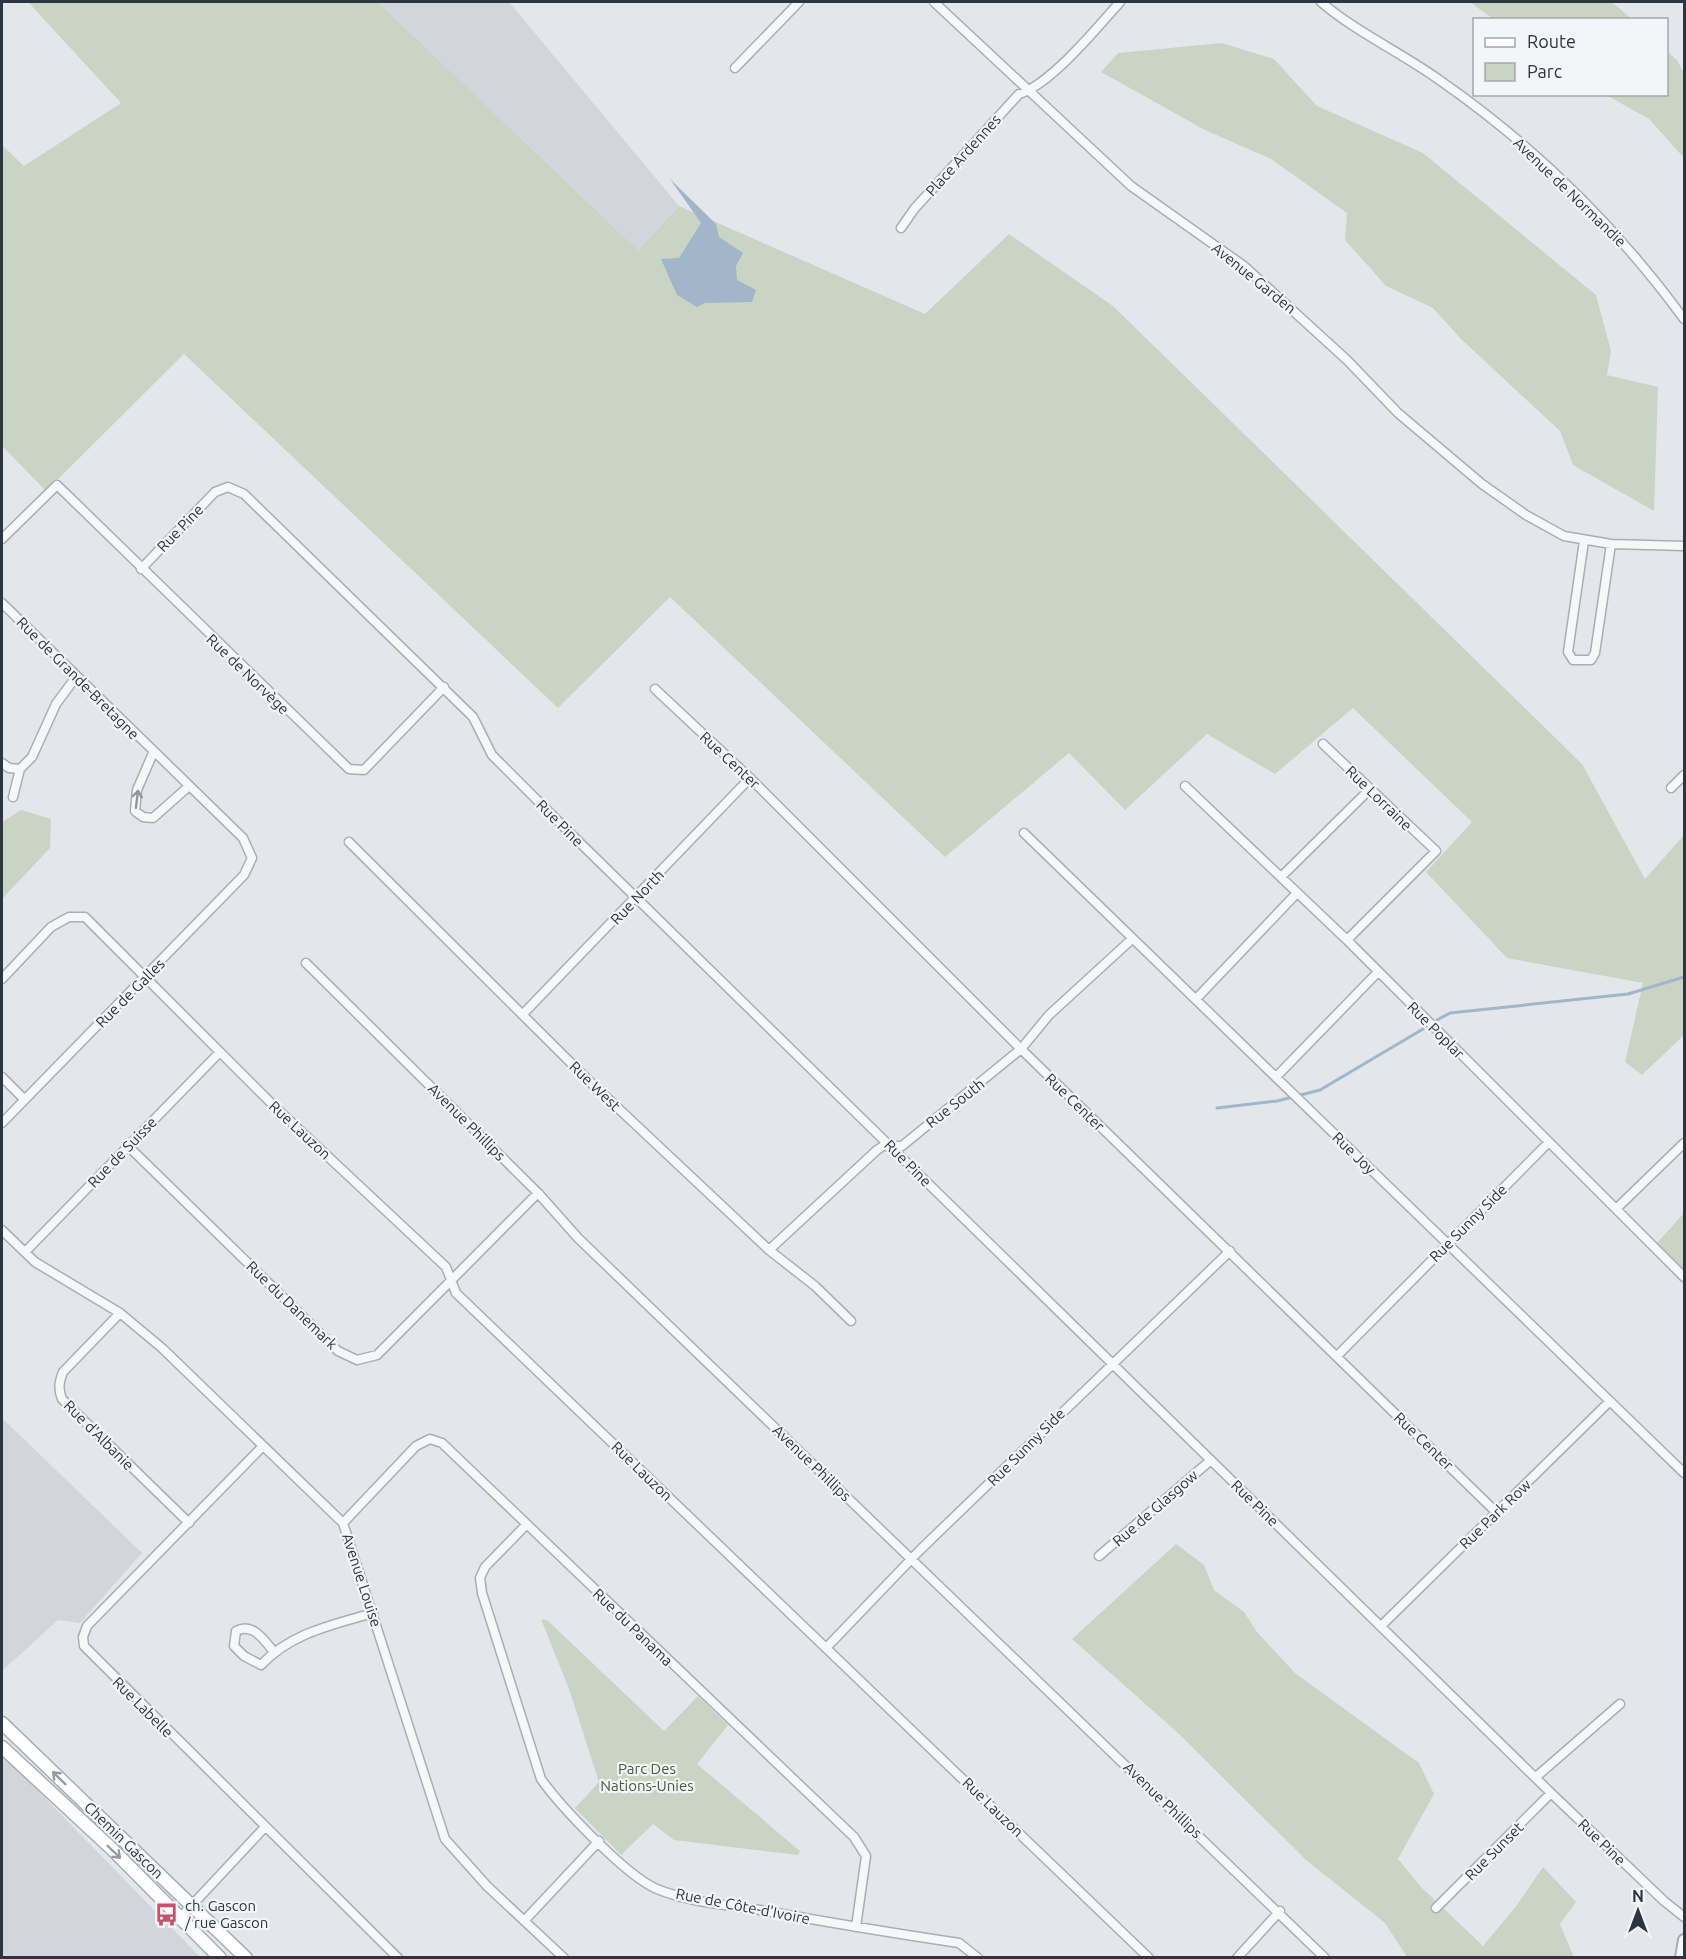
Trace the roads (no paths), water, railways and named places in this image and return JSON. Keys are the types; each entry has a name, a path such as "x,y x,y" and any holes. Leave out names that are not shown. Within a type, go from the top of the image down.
{"main road":[{"name":"Chemin Gascon","path":"2,1723 246,1958"},
{"name":"Chemin Gascon","path":"2,1747 111,1849 220,1958"}],"street":[{"path":"735,68 799,2"},
{"name":"Avenue Garden","path":"934,2 1032,90 1131,186 1244,266 1347,360 1398,412 1482,484 1564,536 1611,544 1684,546"},
{"name":"Place Ardennes","path":"901,228 915,208 1018,94 1032,90 1092,33 1120,2"},
{"name":"Avenue de Normandie","path":"1321,2 1438,78 1532,151 1621,239 1684,319"},
{"name":"Rue de Norvège","path":"2,539 57,485 349,769 364,770 444,687"},
{"name":"Rue Pine","path":"141,569 215,492 225,488 235,488 244,494 444,687 473,717 492,754 637,898 1551,1793 1664,1901 1684,1917"},
{"path":"1584,541 1568,652 1573,660 1578,661 1591,660 1594,653 1611,544"},
{"name":"Rue de Grande-Bretagne","path":"2,603 153,753 243,838 252,858"},
{"path":"13,797 20,769 32,757 56,704 76,677"},
{"name":"Rue Center","path":"655,689 750,778 1021,1049 1497,1513"},
{"name":"Rue Lorraine","path":"1323,744 1436,851 1347,940"},
{"path":"153,753 137,790 135,811 143,817 153,818 188,786"},
{"path":"2,763 9,768 20,769"},
{"path":"1671,788 1684,775"},
{"name":"Rue North","path":"523,1014 750,778"},
{"name":"Rue Poplar","path":"1185,786 1347,940 1377,973 1684,1276"},
{"path":"1281,877 1370,789"},
{"name":"Rue Joy","path":"1024,833 1684,1473"},
{"name":"Rue West","path":"349,842 429,925 523,1014 586,1078 769,1250 815,1286 851,1321"},
{"name":"Rue de Galles","path":"2,1123 244,875 252,858"},
{"path":"1196,999 1297,893"},
{"name":"Rue Lauzon","path":"2,979 51,927 69,917 85,917 275,1107 446,1267 456,1293 1149,1958"},
{"name":"Rue South","path":"769,1250 877,1150 902,1146 1021,1049 1049,1015 1132,939"},
{"name":"Avenue Phillips","path":"306,963 538,1193 578,1238 1280,1911 1325,1958"},
{"path":"1276,1077 1377,973"},
{"name":"Rue de Suisse","path":"25,1252 220,1052"},
{"path":"2,1077 24,1099"},
{"name":"Rue Sunny Side","path":"1338,1356 1549,1142"},
{"path":"1617,1208 1684,1143"},
{"name":"Rue du Danemark","path":"128,1146 338,1351 357,1360 377,1355 538,1193"},
{"name":"Avenue Louise","path":"2,1230 35,1262 120,1313 162,1348 343,1523 440,1829 452,1848 480,1879 564,1958"},
{"name":"Rue Sunny Side","path":"827,1647 912,1559 1111,1363 1230,1251"},
{"name":"Rue d'Albanie","path":"120,1313 63,1372 59,1382 59,1392 62,1400 189,1523"},
{"name":"Rue Park Row","path":"1381,1626 1609,1402"},
{"name":"Rue du Panama","path":"343,1523 416,1446 430,1439 442,1443 855,1838 866,1856 856,1927"},
{"name":"Rue Labelle","path":"263,1446 87,1626 82,1637 84,1646 398,1958"},
{"name":"Rue de Glasgow","path":"1099,1556 1211,1460"},
{"name":"Rue de Côte-d'Ivoire","path":"526,1525 485,1567 480,1578 482,1593 541,1779 553,1796 637,1878 657,1889 702,1900 959,1944 978,1958"},
{"path":"274,1652 252,1629 243,1627 236,1631 234,1646 254,1663 261,1665 274,1652 310,1631 372,1613"},
{"path":"1536,1777 1620,1704"},
{"name":"Rue Sunset","path":"1436,1908 1551,1793"},
{"path":"180,1918 265,1827"},
{"path":"525,1920 599,1841"},
{"path":"1237,1958 1280,1911"},
{"path":"1681,1958 1684,1940"}],"water":[{"path":"670,179 716,224 719,237 743,253 736,266 737,280 756,290 752,302 705,303 697,307 677,295 661,259 679,258 701,223"}],"waterway":[{"path":"1437,1020 1450,1013 1628,994 1684,977"},
{"path":"1217,1108 1277,1101 1320,1090 1423,1029"}],"place":[{"name":"ch. Gascon / rue Gascon","path":"167,1914"}],"park label":[{"name":"Parc Des Nations-Unies","path":"647,1776"}]}
